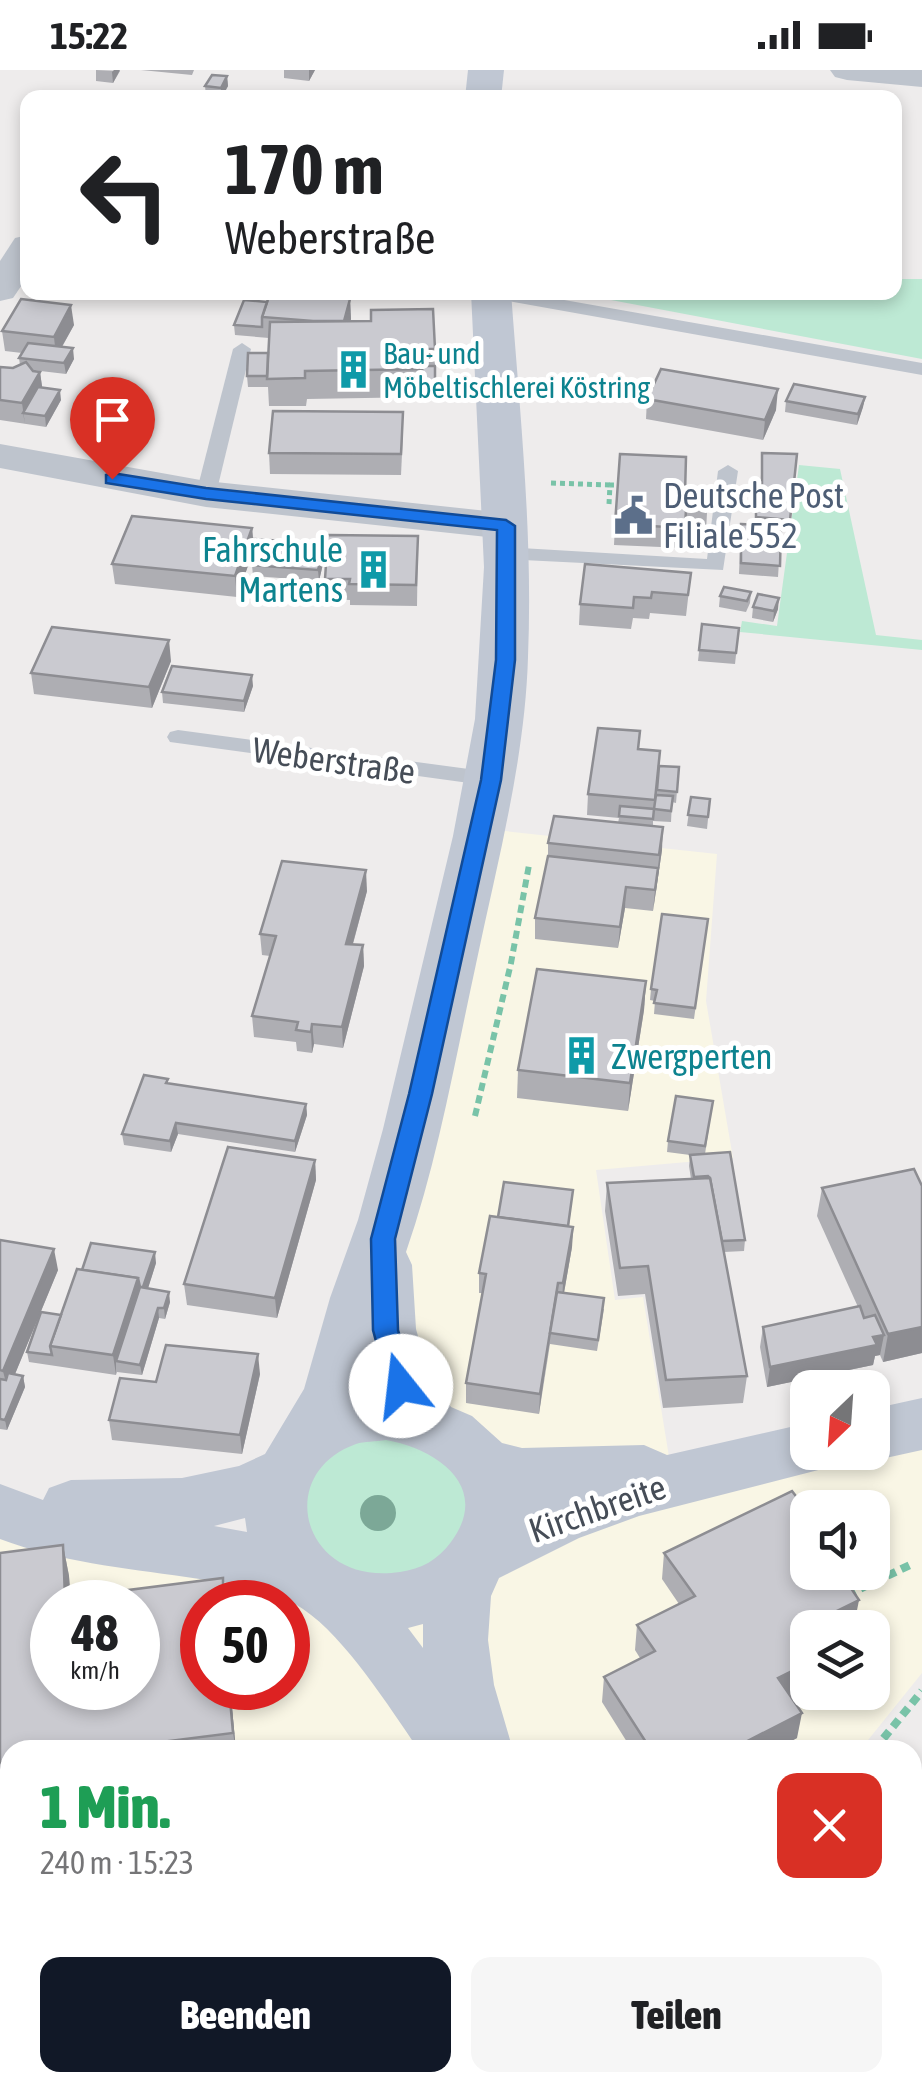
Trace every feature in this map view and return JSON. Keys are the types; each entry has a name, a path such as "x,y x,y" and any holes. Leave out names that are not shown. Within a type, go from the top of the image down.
{"main road":[{"path":"453,1740 385,1648 294,1563 278,1531 277,1492 332,1398 358,1304 383,1239 491,780 505,660 505,539 491,300"},
{"path":"383,1239 385,1330 401,1386 427,1420"},
{"path":"0,1501 48,1506 180,1504 238,1497 347,1420 404,1416 427,1420 465,1442 486,1466 496,1503 493,1531 458,1593 456,1648 477,1740"},
{"path":"890,1431 922,1424"},
{"name":"Kirchbreite","path":"472,1565 528,1529 717,1467 790,1452"},
{"name":"Kirchbreite","path":"486,1466 522,1474 572,1475 717,1467"},
{"path":"0,1512 62,1532 234,1558 359,1600 400,1602 445,1588 472,1565"}],"street":[{"path":"847,70 922,77"},
{"path":"0,290 20,259"},
{"path":"0,456 206,494 505,539"}],"lane":[{"path":"531,300 922,369"},
{"path":"206,494 242,349"},
{"path":"505,539 716,566 728,471"},
{"name":"Weberstraße","path":"178,738 491,780"}],"path":[{"path":"550,483 614,485 609,504"},
{"path":"838,1600 910,1566"},
{"path":"882,1740 922,1691"}],"shaded area":[{"path":"486,829 717,854 706,1001 733,1158 596,1170 615,1300 643,1297 670,1463 790,1453 790,1470 890,1470 890,1440 922,1418 922,1673 868,1740 0,1740 0,1508 374,1594 378,1332"}],"green space":[{"path":"902,279 922,279 922,359 611,300 902,300"},
{"path":"799,465 840,469 876,635 922,640 922,650 740,632 742,621 777,626"},
{"path":"394,1421 480,1490 440,1577 338,1587 283,1486 305,1451"}],"building":[{"path":"212,75 227,76 221,88 205,86"},
{"path":"20,300 71,305 54,337 2,331"},
{"path":"244,300 267,302 262,327 234,325"},
{"path":"268,300 350,300 344,321 262,317"},
{"path":"433,309 435,349 422,349 423,369 305,371 305,378 267,379 270,322 371,321 371,310"},
{"path":"28,343 73,348 64,363 19,358"},
{"path":"248,353 268,353 267,376 247,376"},
{"path":"26,362 33,371 40,372 22,403 0,400 0,367 13,368"},
{"path":"422,366 435,366 435,382 423,382"},
{"path":"661,369 778,389 765,420 647,399"},
{"path":"794,384 865,397 858,414 786,401"},
{"path":"38,387 60,390 45,416 23,413"},
{"path":"273,411 403,412 401,454 269,453"},
{"path":"762,453 797,454 790,520 756,517 756,496 762,496"},
{"path":"620,454 686,457 685,494 708,495 707,510 686,509 685,528 615,524"},
{"path":"132,516 252,528 235,576 112,564"},
{"path":"741,524 781,526 780,566 741,563"},
{"path":"328,535 418,536 416,585 349,584 350,579 325,579"},
{"path":"253,539 325,544 318,570 252,565 259,544 253,544"},
{"path":"585,564 691,573 688,595 652,592 651,598 634,597 633,608 580,604"},
{"path":"724,587 751,592 747,601 720,596"},
{"path":"758,594 779,598 774,611 753,607"},
{"path":"702,624 739,628 736,653 699,650"},
{"path":"52,627 169,640 149,687 31,673"},
{"path":"172,666 252,675 244,701 162,692"},
{"path":"598,728 640,731 638,749 660,751 655,800 588,794"},
{"path":"659,766 679,767 677,792 657,790"},
{"path":"656,795 673,796 671,811 654,809"},
{"path":"691,797 710,799 708,817 688,815"},
{"path":"620,806 654,809 653,819 619,816"},
{"path":"554,816 663,827 659,855 548,843"},
{"path":"548,856 658,868 655,890 626,887 620,927 535,918"},
{"path":"282,861 366,870 346,944 363,945 342,1027 312,1024 311,1032 296,1030 298,1022 252,1016 276,936 260,934"},
{"path":"662,914 708,919 695,1008 654,1003 657,990 651,989"},
{"name":"Zwergperten","path":"537,969 646,981 630,1083 518,1070"},
{"path":"144,1075 168,1079 166,1083 306,1104 295,1141 176,1123 170,1141 122,1134"},
{"path":"676,1096 713,1101 705,1146 668,1141"},
{"path":"228,1147 315,1160 275,1298 184,1284"},
{"path":"730,1152 745,1240 722,1241 710,1178 694,1177 690,1155"},
{"path":"914,1169 922,1186 922,1327 888,1334 822,1188"},
{"path":"710,1178 747,1376 666,1380 648,1266 620,1268 607,1183"},
{"path":"504,1182 573,1190 568,1226 498,1217"},
{"path":"490,1216 573,1227 563,1283 558,1283 540,1394 466,1383 486,1274 479,1273"},
{"path":"0,1240 54,1249 3,1371 0,1370"},
{"path":"91,1243 155,1252 143,1287 138,1278 82,1270"},
{"path":"77,1269 138,1278 113,1355 50,1346"},
{"path":"140,1287 169,1292 164,1308 158,1308 140,1365 116,1361"},
{"path":"557,1292 604,1298 598,1340 550,1333"},
{"path":"860,1306 864,1318 875,1315 884,1335 873,1337 877,1345 770,1367 763,1327"},
{"path":"41,1312 61,1315 50,1346 52,1355 27,1352"},
{"path":"166,1345 258,1354 240,1435 109,1420 120,1378 156,1382"},
{"path":"8,1373 23,1376 5,1420 0,1419 0,1379 6,1380"},
{"path":"790,1492 790,1590 852,1590 859,1600 839,1610 790,1610 790,1672 778,1678 790,1696 790,1710 802,1713 749,1740 645,1740 604,1677 655,1651 637,1625 695,1596 664,1553"},
{"path":"63,1545 64,1580 30,1580 30,1710 160,1710 160,1586 180,1583 180,1710 231,1710 233,1733 177,1740 0,1740 0,1553"}],"place":[{"name":"Bau- und Möbeltischlerei Köstring","path":"353,370"},
{"name":"Deutsche Post Filiale 552","path":"633,515"},
{"name":"Fahrschule Martens","path":"373,569"},
{"name":"Zwergperten","path":"581,1056"}],"route":[{"path":"112,479 206,494 506,526 505,660 491,780 383,1239 382,1307 401,1386"}]}
